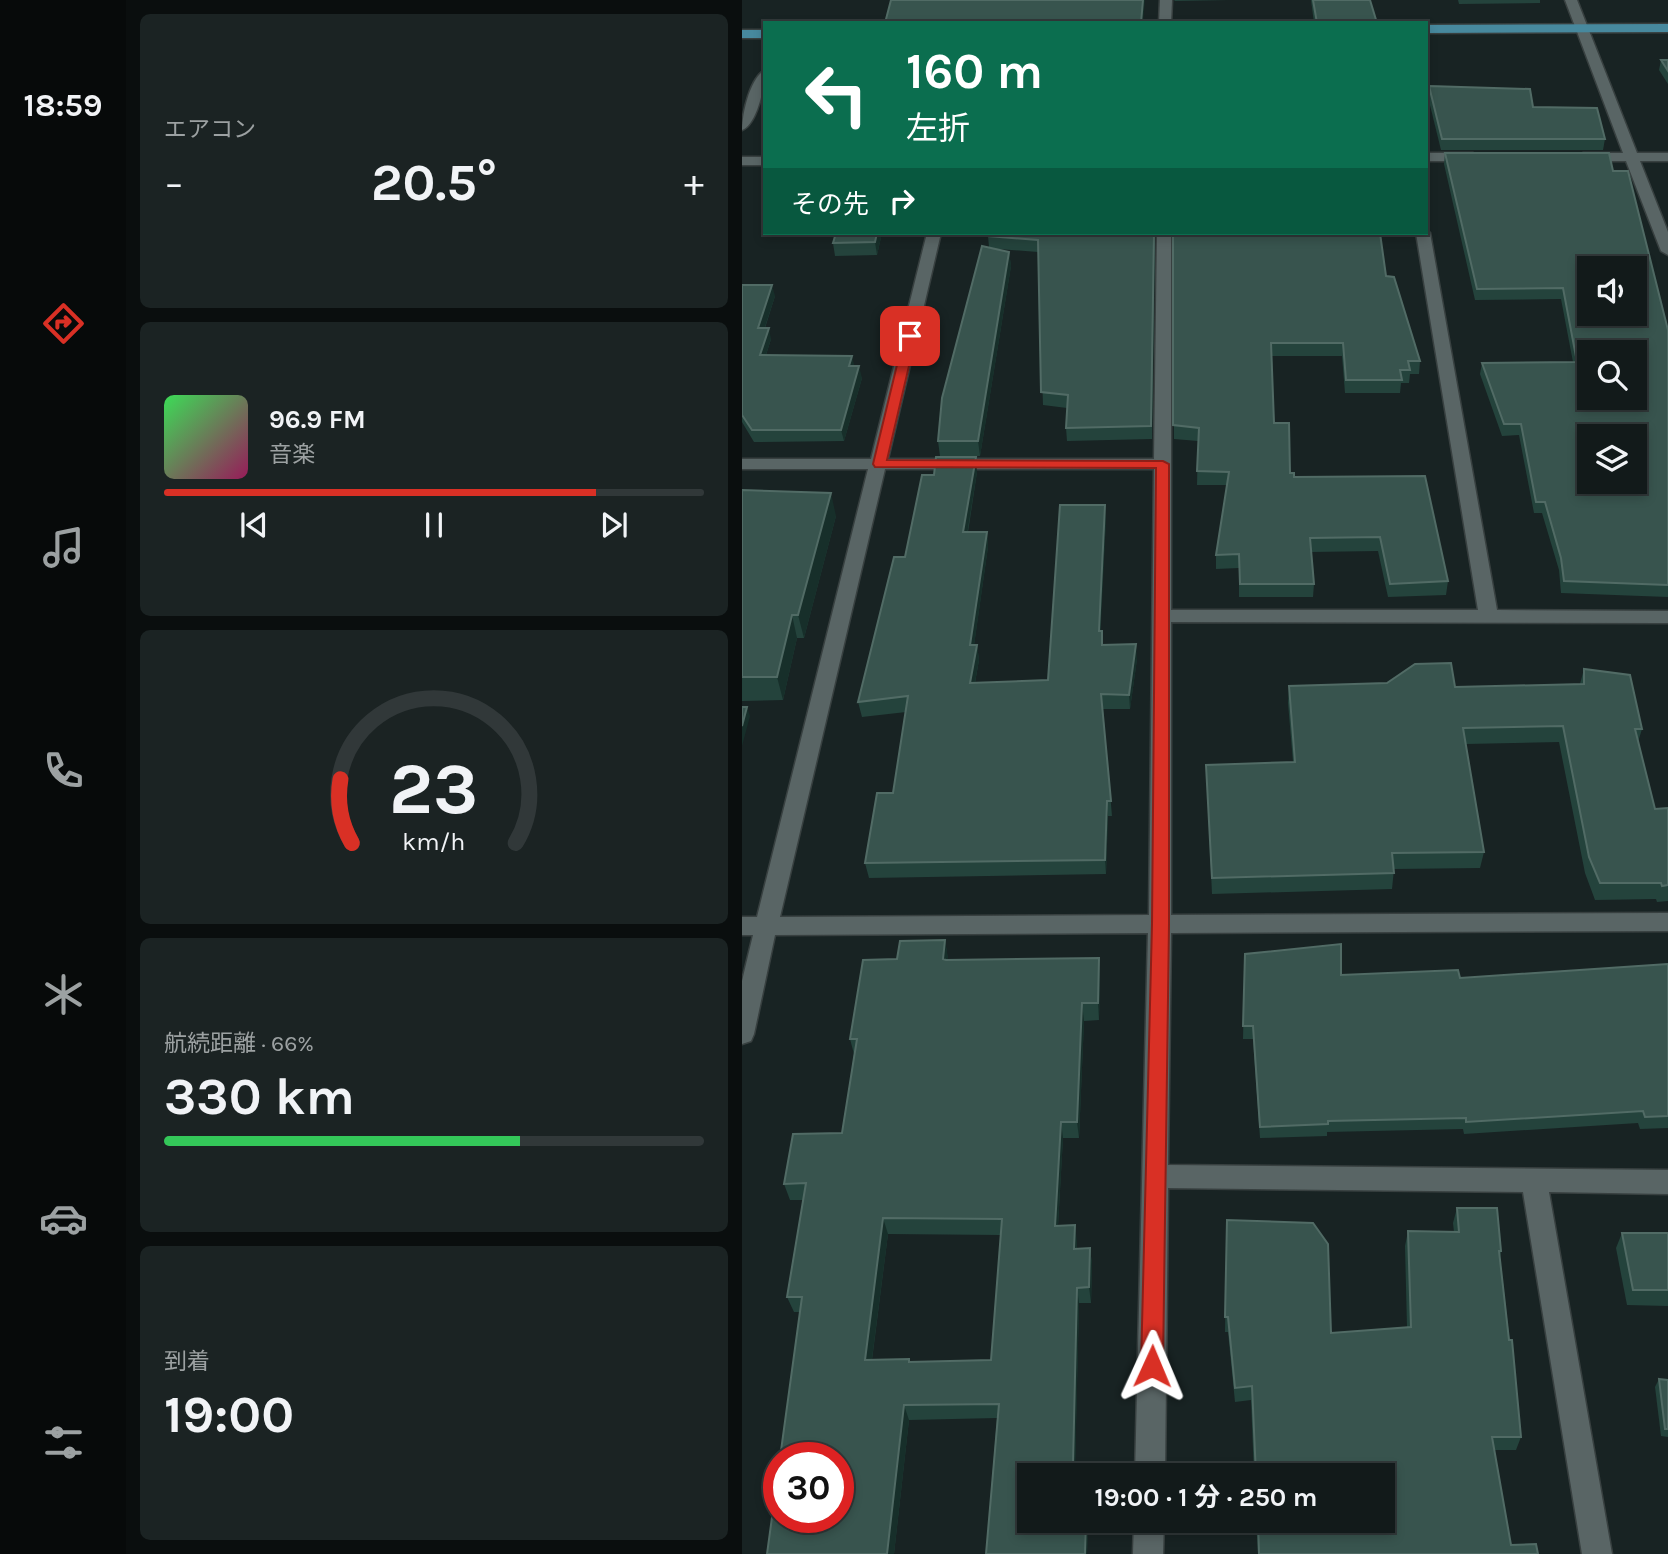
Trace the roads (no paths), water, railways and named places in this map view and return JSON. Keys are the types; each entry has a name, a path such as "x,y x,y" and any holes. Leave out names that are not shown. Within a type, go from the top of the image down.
{"main road":[{"path":"1428,29 1668,28"},
{"path":"742,34 763,34"}],"street":[{"path":"1165,21 1166,0"},
{"path":"1570,0 1668,251"},
{"path":"742,126 763,79"},
{"path":"1428,157 1481,157"},
{"path":"1563,157 1668,157"},
{"path":"742,161 763,161"},
{"path":"742,1034 934,235"},
{"path":"1150,1463 1160,924 1164,235"},
{"path":"1423,235 1488,615"},
{"path":"742,464 1163,464"},
{"path":"1163,616 1668,617"},
{"path":"742,926 1668,922"},
{"path":"1156,1176 1668,1182"},
{"path":"1534,1180 1597,1554"},
{"path":"1149,1533 1149,1554"}]}
